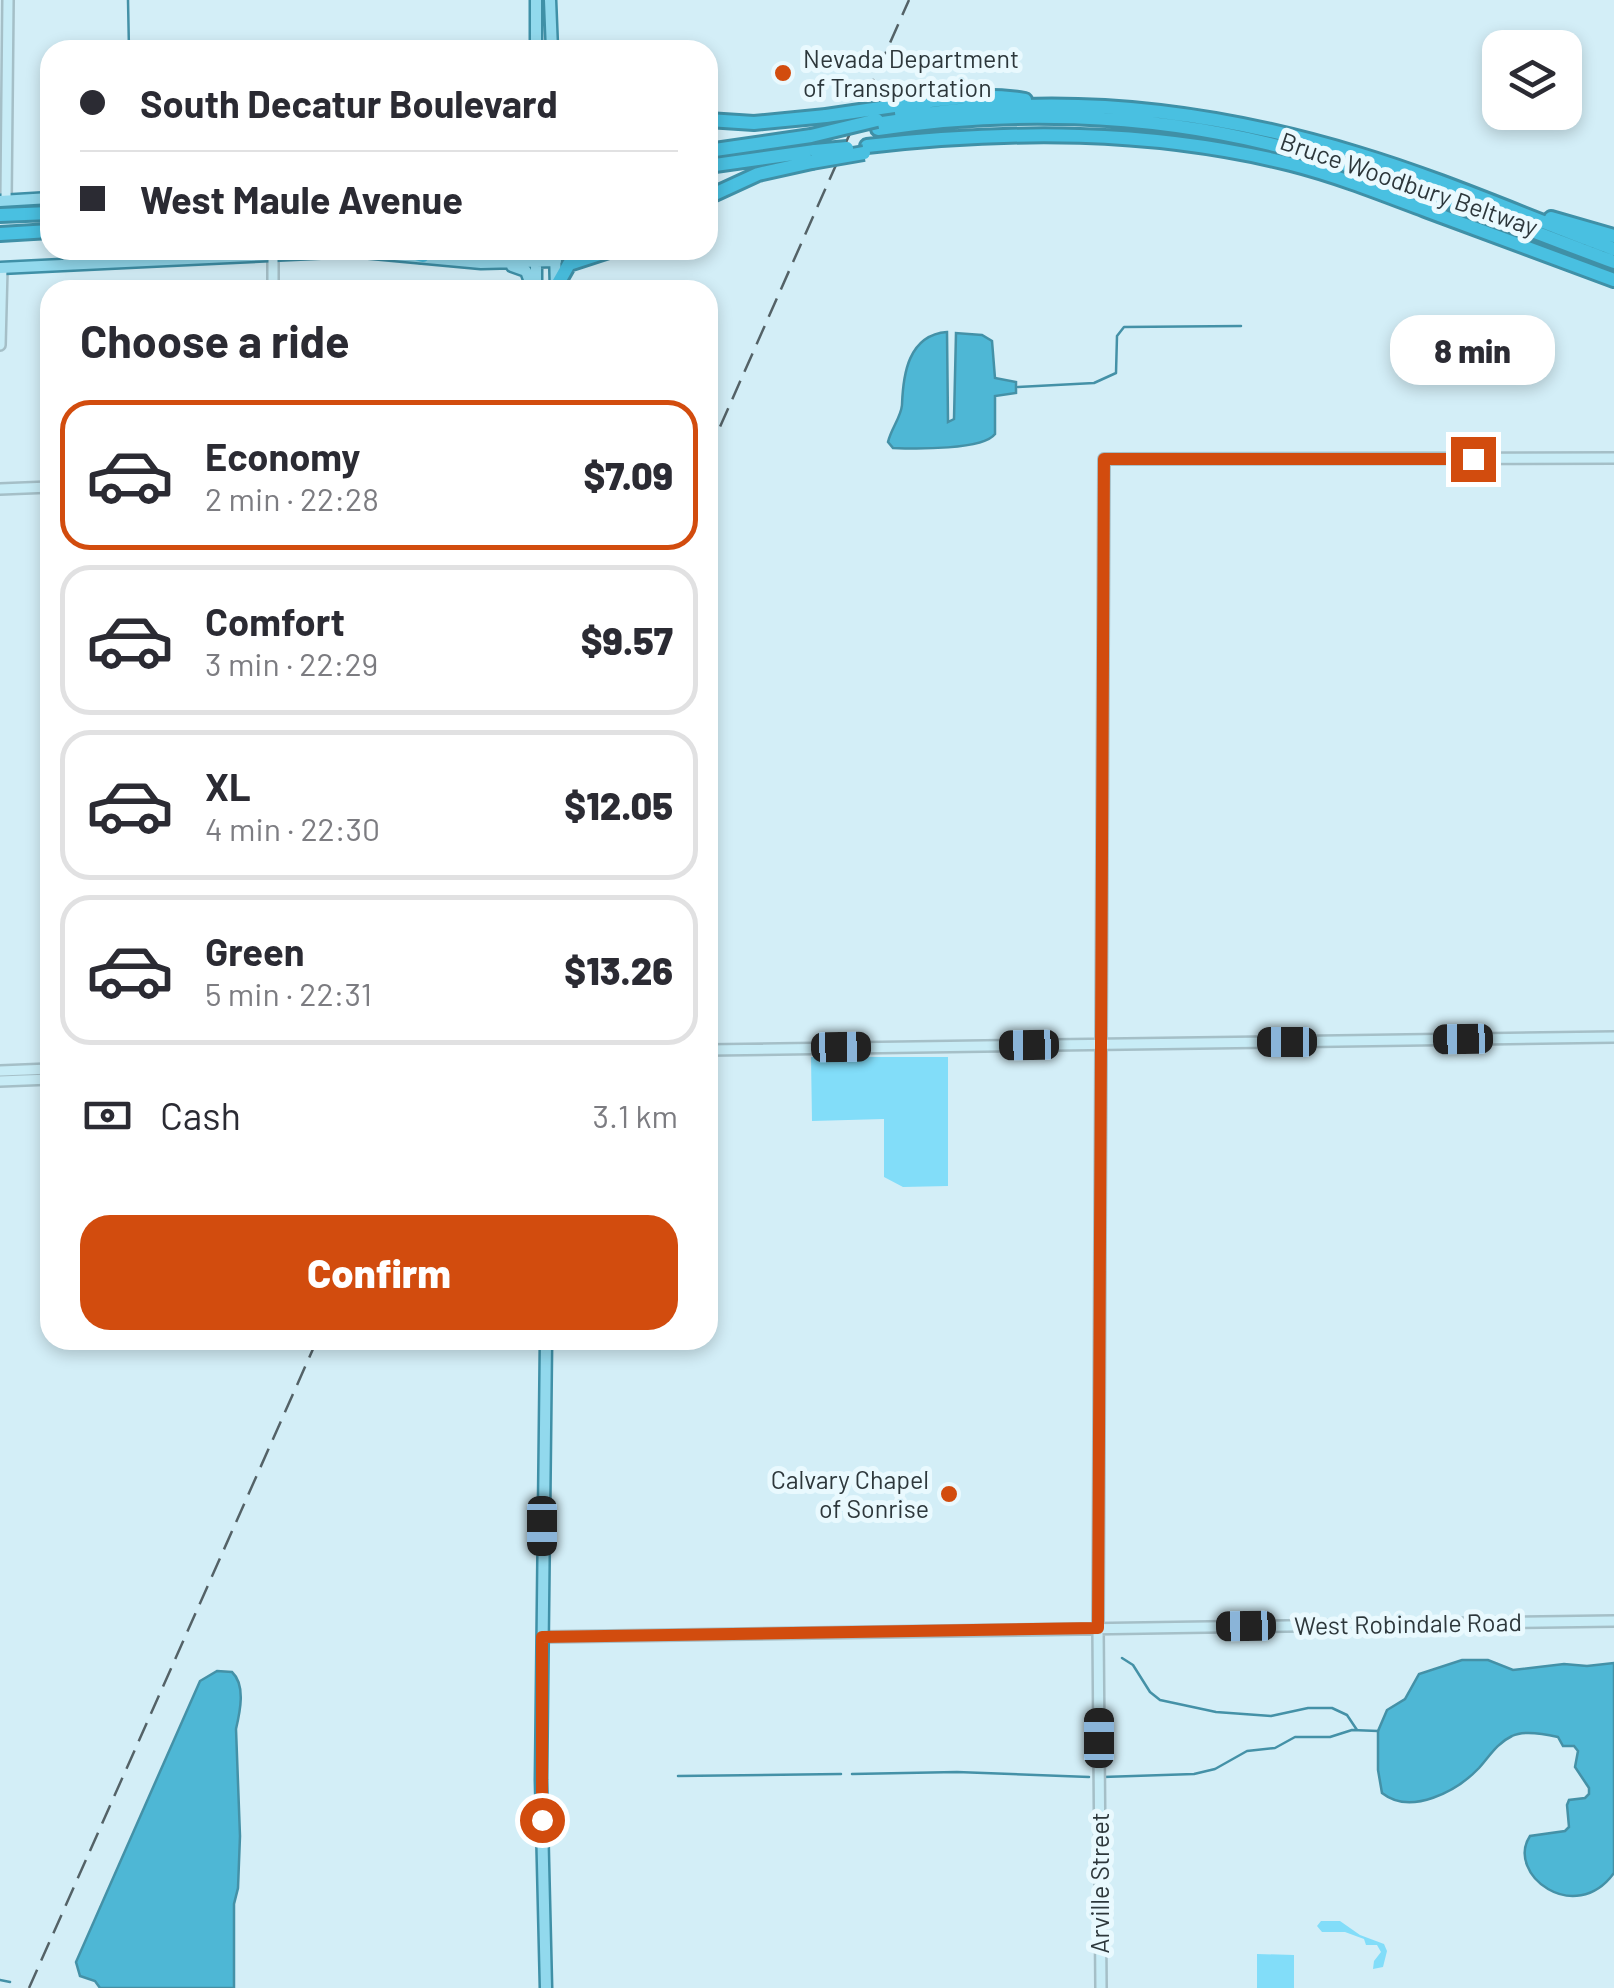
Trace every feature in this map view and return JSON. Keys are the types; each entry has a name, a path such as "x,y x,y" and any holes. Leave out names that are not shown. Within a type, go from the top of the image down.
{"highway":[{"path":"718,121 767,123 998,95 1061,106"},
{"path":"878,125 1005,106 1184,115 1276,132 1358,154 1614,250"},
{"name":"Bruce Woodbury Beltway","path":"718,150 878,125 948,120 1073,118 1224,134 1374,173 1614,262"},
{"name":"Bruce Woodbury Beltway","path":"718,165 921,140 1052,133 1115,136 1224,150 1293,165 1614,280"},
{"path":"718,192 813,156"},
{"path":"1476,198 1614,236"},
{"path":"0,216 40,214"},
{"path":"0,234 40,232"},
{"path":"560,280 566,266 582,260"}],"main road":[{"path":"536,0 536,40"},
{"path":"550,0 552,40"},
{"path":"3,200 40,198"},
{"path":"1,268 168,260"},
{"path":"456,260 520,267 530,280"},
{"path":"481,263 505,260"},
{"path":"546,1350 542,1637 546,1988"}],"street":[{"path":"3,200 8,0"},
{"path":"0,345 1,268"},
{"name":"Arville Street","path":"1101,1988 1098,1628 1104,459 1614,458"},
{"path":"0,490 40,488"},
{"path":"718,1050 1614,1037"},
{"path":"0,1071 40,1069"},
{"path":"0,1081 40,1079"},
{"name":"West Robindale Road","path":"542,1637 1614,1621"}],"shaded area":[{"path":"947,332 948,422 954,419 956,333 982,335 992,341 995,378 1016,382 1016,393 995,396 995,434 988,439 948,447 893,448 888,442 901,410 910,358 924,340"},
{"path":"811,1057 948,1057 948,1186 903,1187 884,1177 884,1119 812,1121"},
{"path":"1462,1660 1488,1660 1513,1670 1614,1663 1614,1873 1598,1888 1581,1895 1564,1895 1535,1879 1527,1865 1525,1851 1530,1836 1565,1831 1569,1827 1569,1800 1589,1794 1575,1767 1578,1751 1574,1746 1563,1746 1558,1737 1528,1733 1512,1736 1470,1777 1433,1798 1406,1802 1382,1793 1378,1731 1387,1710 1405,1699 1419,1674"},
{"path":"217,1671 232,1672 240,1691 236,1729 240,1836 234,1904 234,1988 100,1988 95,1981 80,1976 76,1962 200,1681"},
{"path":"1321,1921 1340,1921 1360,1935 1384,1944 1387,1951 1383,1967 1373,1969 1381,1952 1377,1945 1366,1945 1364,1939 1345,1932 1322,1932 1317,1926"},
{"path":"1257,1954 1294,1955 1294,1988 1257,1988"}],"waterway":[{"path":"128,0 129,40"},
{"path":"1018,387 1094,383 1116,373 1117,336 1124,327 1241,326"},
{"path":"1122,1658 1133,1665 1150,1692 1160,1700 1216,1712 1271,1716 1308,1708 1332,1708 1347,1715 1357,1730"},
{"path":"1103,1777 1194,1774 1215,1769 1247,1751 1275,1748 1295,1737 1378,1731"},
{"path":"852,1774 957,1772 1089,1777"},
{"path":"678,1776 841,1774"},
{"path":"0,1980 10,1982"}],"railway":[{"path":"718,431 909,0"},
{"path":"29,1988 313,1350"}],"place":[{"name":"Nevada Department of Transportation","path":"783,73"},
{"name":"Calvary Chapel of Sonrise","path":"949,1494"}],"route":[{"path":"542,1820 542,1637 1098,1628 1104,459 1473,459"}]}
